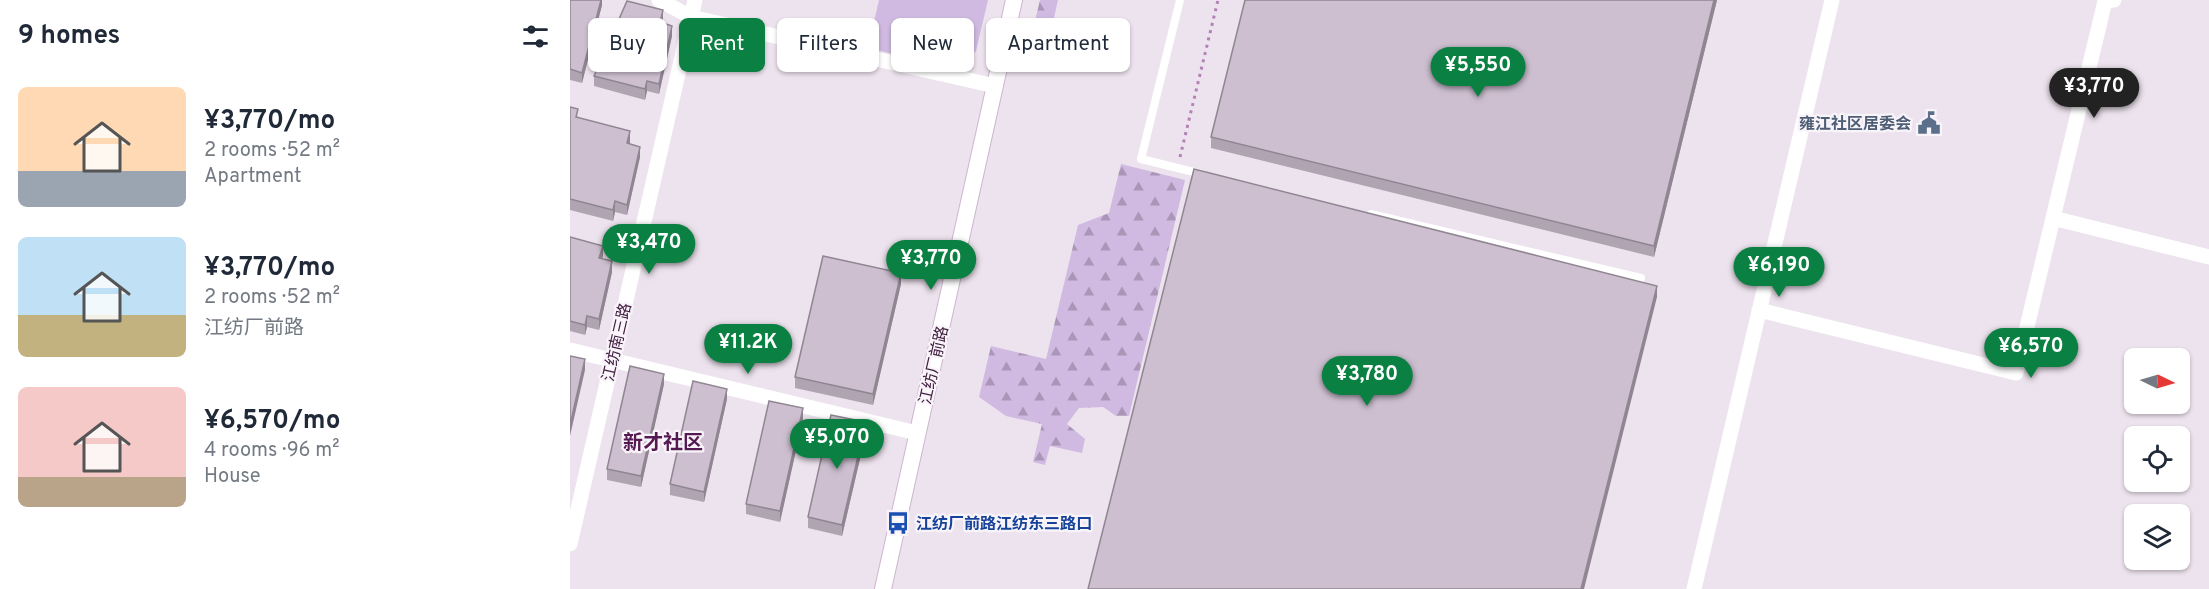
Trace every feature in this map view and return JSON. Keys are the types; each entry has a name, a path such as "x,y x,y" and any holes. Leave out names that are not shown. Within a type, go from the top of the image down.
{"main road":[{"name":"江纺厂前路","path":"883,589 1014,0"}],"street":[{"path":"659,0 691,17 995,86"},
{"name":"江纺南三路","path":"570,544 695,0"},
{"path":"1694,589 1832,0"},
{"path":"1759,310 2016,373 2105,1 2114,0"},
{"path":"2053,219 2209,257"},
{"path":"570,350 917,433"}],"lane":[{"path":"1180,0 1141,159 1213,176"},
{"path":"1363,212 1641,278"}],"path":[{"path":"1178,168 1218,0"}],"green space":[{"path":"879,0 988,0 974,53 974,18 891,18 891,53 879,51 879,18 875,18"},
{"path":"1040,0 1058,0 1054,18 1036,18"},
{"path":"1121,164 1185,180 1129,416 1116,416 1103,407 1079,408 1067,424 1085,439 1082,453 1050,446 1045,465 1033,462 1042,424 1006,416 979,397 991,346 1046,359 1078,225 1109,213"}],"building":[{"path":"570,0 601,0 596,18 588,18 588,50 582,73 570,69"},
{"path":"1245,0 1714,0 1654,246 1211,137"},
{"path":"627,1 663,10 661,18 620,18"},
{"path":"667,24 672,26 667,48"},
{"path":"596,72 662,72 659,84 647,81 645,89 594,76"},
{"path":"570,107 578,109 576,117 630,131 627,143 640,147 627,205 615,201 613,210 570,199"},
{"path":"1194,169 1657,286 1581,589 1088,589"},
{"path":"570,237 603,246 599,258 612,261 599,319 587,316 585,325 570,321"},
{"path":"823,256 901,273 873,394 795,377"},
{"path":"570,356 585,359 570,425"},
{"path":"630,366 664,374 641,476 607,469"},
{"path":"693,381 727,389 704,492 670,484"},
{"path":"769,401 803,408 780,511 746,504"},
{"path":"831,415 866,422 842,525 808,517"}],"place":[{"name":"雍江社区居委会","path":"1929,123"},
{"name":"江纺厂前路江纺东三路口","path":"898,523"}],"district":[{"name":"新才社区","path":"663,442"}]}
